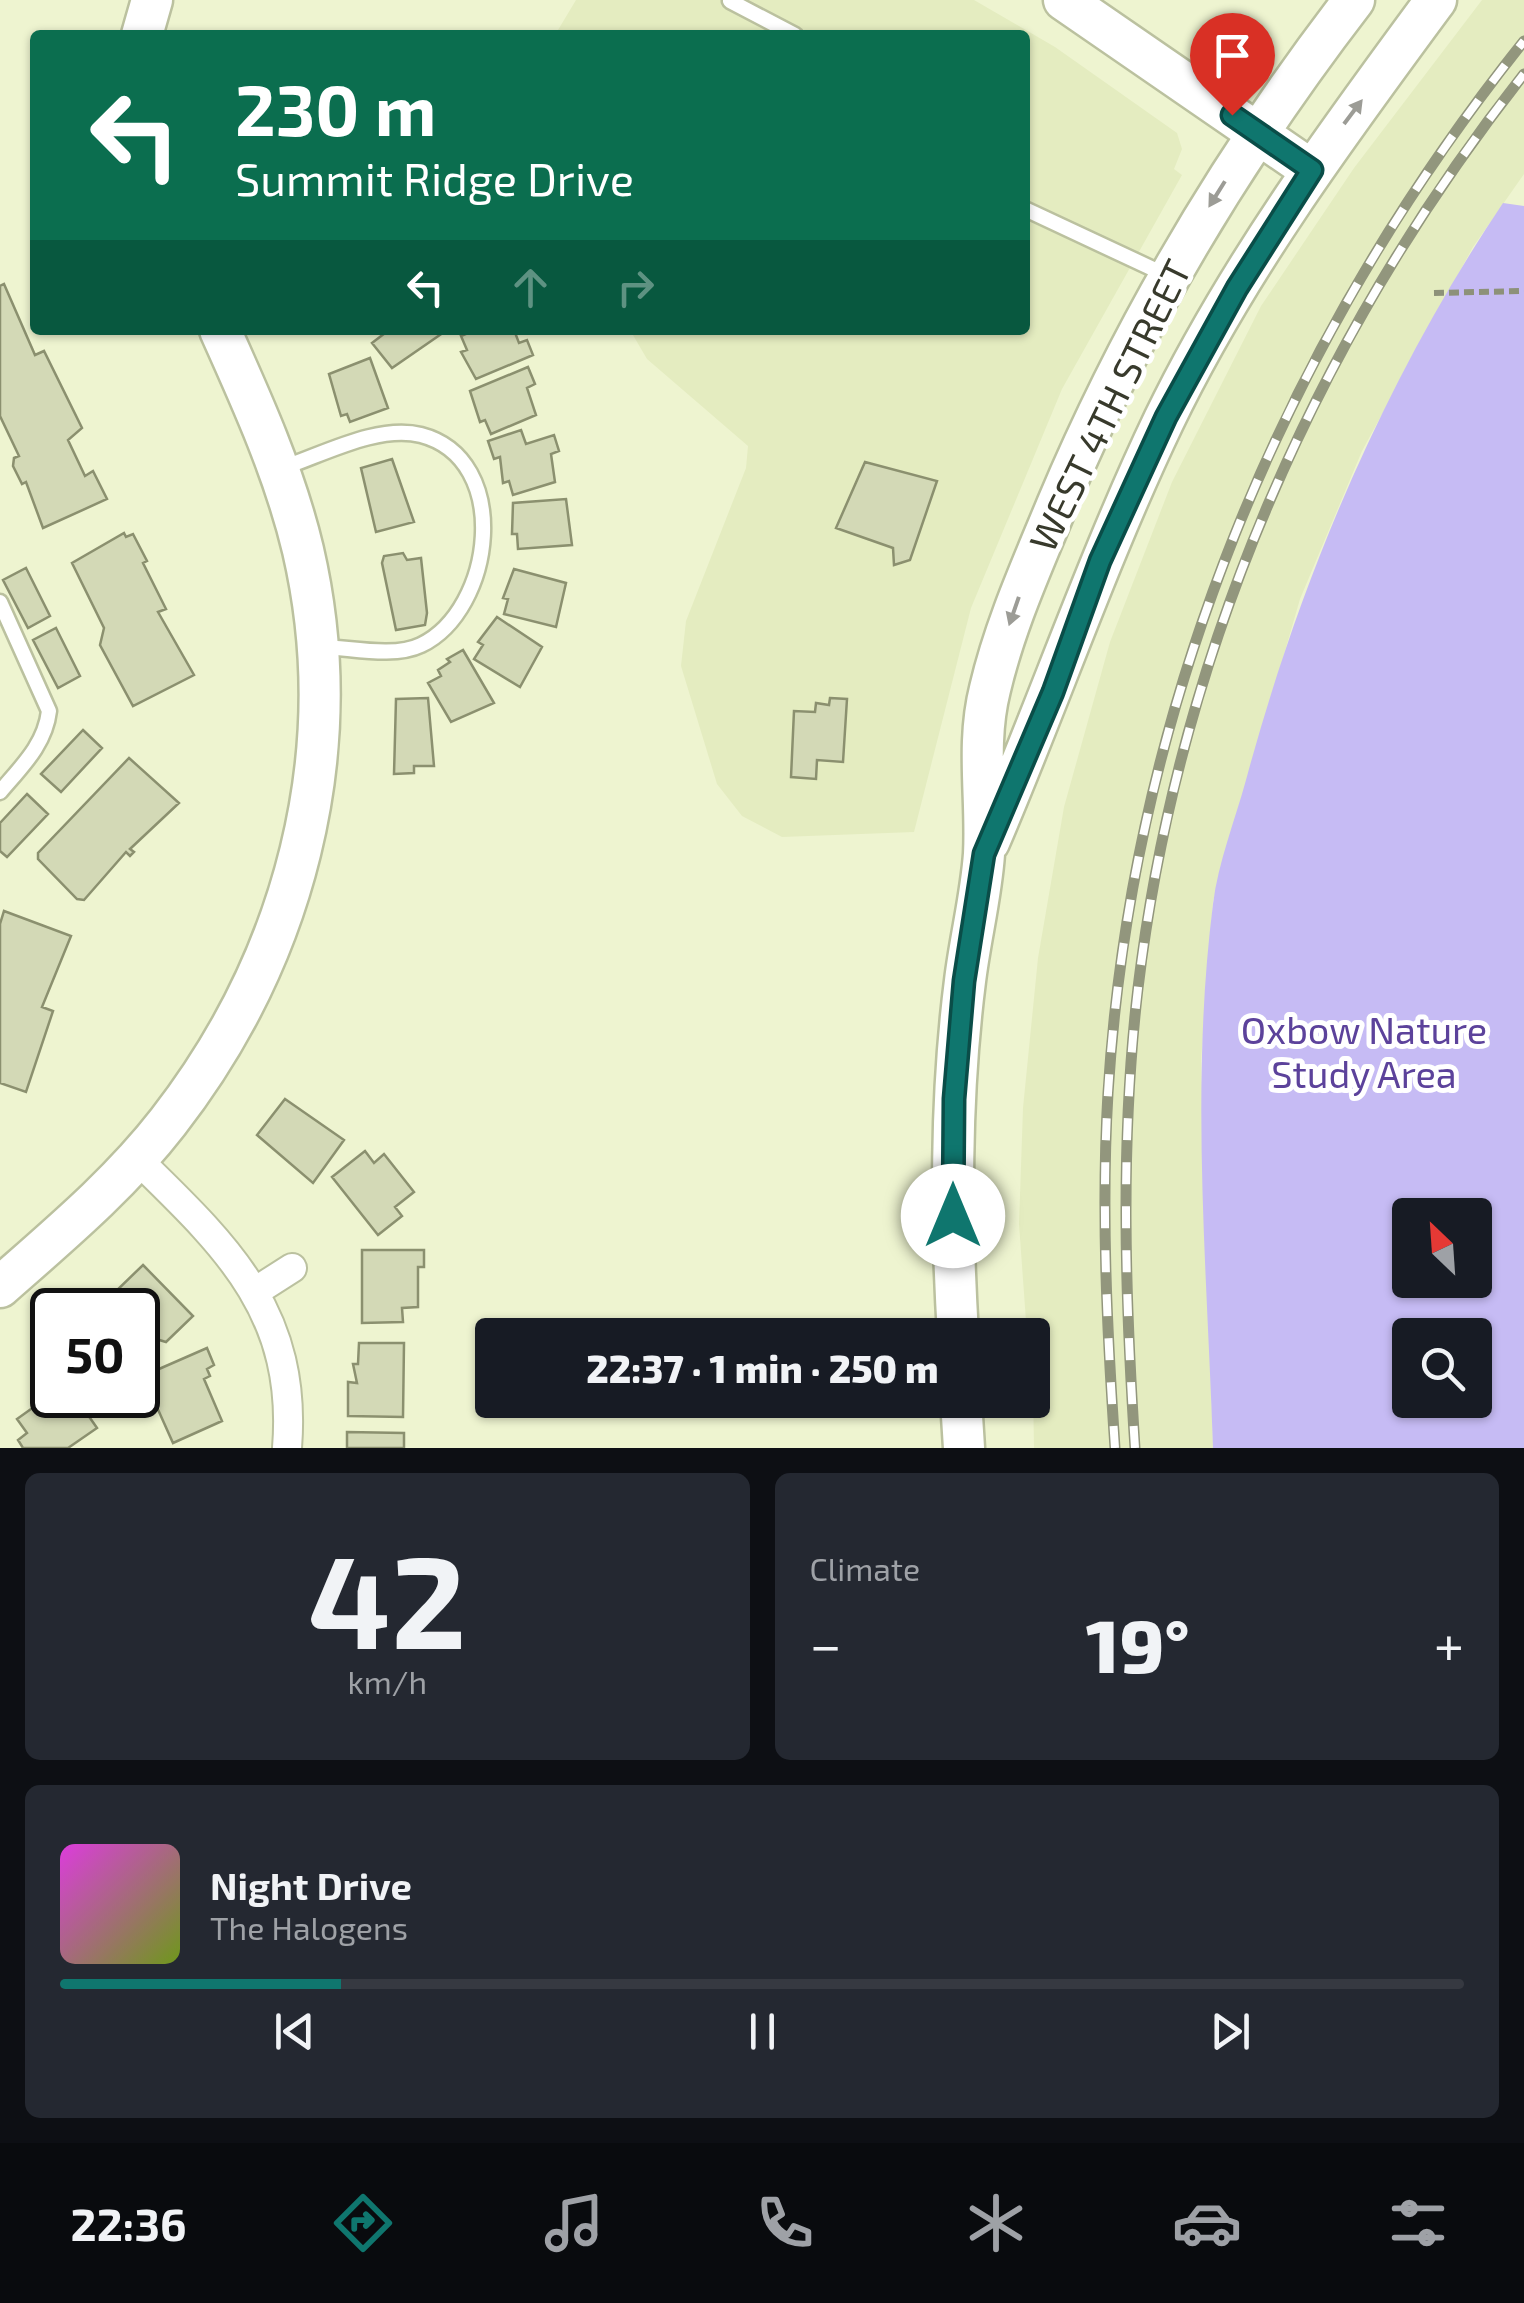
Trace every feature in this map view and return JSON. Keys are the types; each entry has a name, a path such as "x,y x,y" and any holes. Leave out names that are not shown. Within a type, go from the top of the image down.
{"main road":[{"path":"143,30 152,0"},
{"path":"1064,0 1312,170"},
{"name":"WEST 4TH STREET","path":"958,1318 954,1099 964,981 984,854 981,738 989,690 1015,604 1089,430 1166,276 1257,132 1354,0"},
{"name":"WEST 4TH STREET","path":"984,854 1053,692 1100,561 1166,417 1237,288 1312,170 1436,0"},
{"path":"0,1287 137,1158 196,1085 238,1019 286,910 312,794 318,739 317,647 303,552 278,469 222,335"},
{"path":"963,1418 964,1448"}],"street":[{"path":"137,1158 208,1230 256,1291 276,1336 286,1378 287,1448"},
{"path":"256,1291 292,1268"}],"lane":[{"path":"730,1 785,30"},
{"path":"1031,212 1166,276"},
{"path":"278,469 400,432 423,435 446,447 462,462 476,485 483,544 475,578 448,624 417,647 397,651 317,647"},
{"path":"0,602 49,711 47,729 36,750 0,792"}],"path":[{"path":"1434,293 1524,291"}],"shaded area":[{"path":"576,0 974,0 1026,30 558,30"},
{"path":"1482,0 1524,0 1524,174 1473,247 1362,451 1300,599 1213,901 1201,1061 1213,1448 1034,1448 1033,1418 1050,1418 1050,1318 1026,1318 1019,1224 1023,1108 1038,958 1064,807 1110,642 1172,482 1261,306 1354,168"},
{"path":"1030,32 1177,133 1182,149 1174,169 1182,175 1062,389 971,608 914,832 782,837 742,816 717,784 681,666 686,621 746,468 748,446 647,359 633,335 1030,335"}],"green space":[{"name":"Oxbow Nature Study Area","path":"1503,203 1524,206 1524,1448 1213,1448 1201,1108 1206,972 1215,889 1268,704 1320,554 1384,409"}],"building":[{"path":"4,284 35,355 44,351 82,428 68,440 85,476 93,471 107,499 43,528 26,482 22,484 13,466 14,458 19,456 0,416 0,286"},
{"path":"382,335 440,335 392,368 372,343"},
{"path":"516,335 519,343 527,340 533,355 476,379 461,352 467,350 461,336"},
{"path":"370,358 388,408 350,422 347,414 341,416 329,374"},
{"path":"528,367 535,384 527,388 536,415 491,434 485,420 480,422 470,391"},
{"path":"521,430 526,444 554,435 559,451 551,454 555,482 513,495 509,481 503,483 500,457 494,459 488,441"},
{"path":"392,459 414,522 376,532 361,468"},
{"path":"865,462 937,481 910,560 894,565 893,548 836,528"},
{"path":"566,499 572,545 518,549 517,534 512,534 513,503"},
{"path":"124,533 126,537 133,534 147,561 143,563 166,609 158,612 194,675 133,706 100,645 104,628 72,563"},
{"path":"403,553 407,560 421,558 427,613 425,625 396,630 382,563 384,556"},
{"path":"26,568 50,616 28,628 3,580"},
{"path":"514,569 566,583 556,627 504,614 508,599 503,598"},
{"path":"497,617 542,647 520,687 474,659 483,645 478,642"},
{"path":"56,628 80,676 58,688 33,640"},
{"path":"463,650 494,703 451,722 428,683 441,676 438,670 450,662 447,659"},
{"path":"428,698 434,766 414,766 414,773 394,774 396,699"},
{"path":"830,698 847,699 843,762 817,760 816,779 791,777 794,711 815,712 816,703 829,705"},
{"path":"83,730 102,748 61,792 41,774"},
{"path":"129,758 179,803 130,849 134,852 130,856 126,852 84,900 77,899 38,859 38,853"},
{"path":"27,794 48,814 7,857 0,851 0,823"},
{"path":"4,911 71,936 42,1007 53,1011 26,1092 0,1083 0,924"},
{"path":"285,1099 344,1140 313,1183 257,1135"},
{"path":"365,1151 374,1163 384,1154 414,1192 395,1207 402,1216 378,1235 332,1177"},
{"path":"362,1250 424,1250 424,1267 418,1267 418,1307 402,1308 403,1322 362,1323"},
{"path":"143,1265 193,1316 166,1342 160,1340 160,1288 119,1288"},
{"path":"359,1343 404,1343 403,1417 348,1416 348,1382 357,1383 353,1364 358,1364"},
{"path":"207,1348 214,1365 207,1369 210,1376 204,1379 222,1421 173,1443 160,1414 160,1369"},
{"path":"30,1410 30,1418 90,1418 97,1428 68,1448 23,1448 18,1440 27,1433 17,1419"},
{"path":"347,1432 404,1433 404,1448 347,1448"}],"railway":[{"path":"1115,1448 1106,1270 1108,1093 1123,949 1149,808 1187,670 1235,535 1293,405 1361,278 1438,157 1524,41"},
{"path":"1135,1448 1126,1218 1132,1045 1158,864 1186,741 1223,622 1268,505 1321,391 1382,281 1449,175 1524,74"}],"route":[{"path":"953,1216 954,1099 964,981 984,854 1053,692 1100,561 1166,417 1237,288 1312,170 1232,115"}]}
